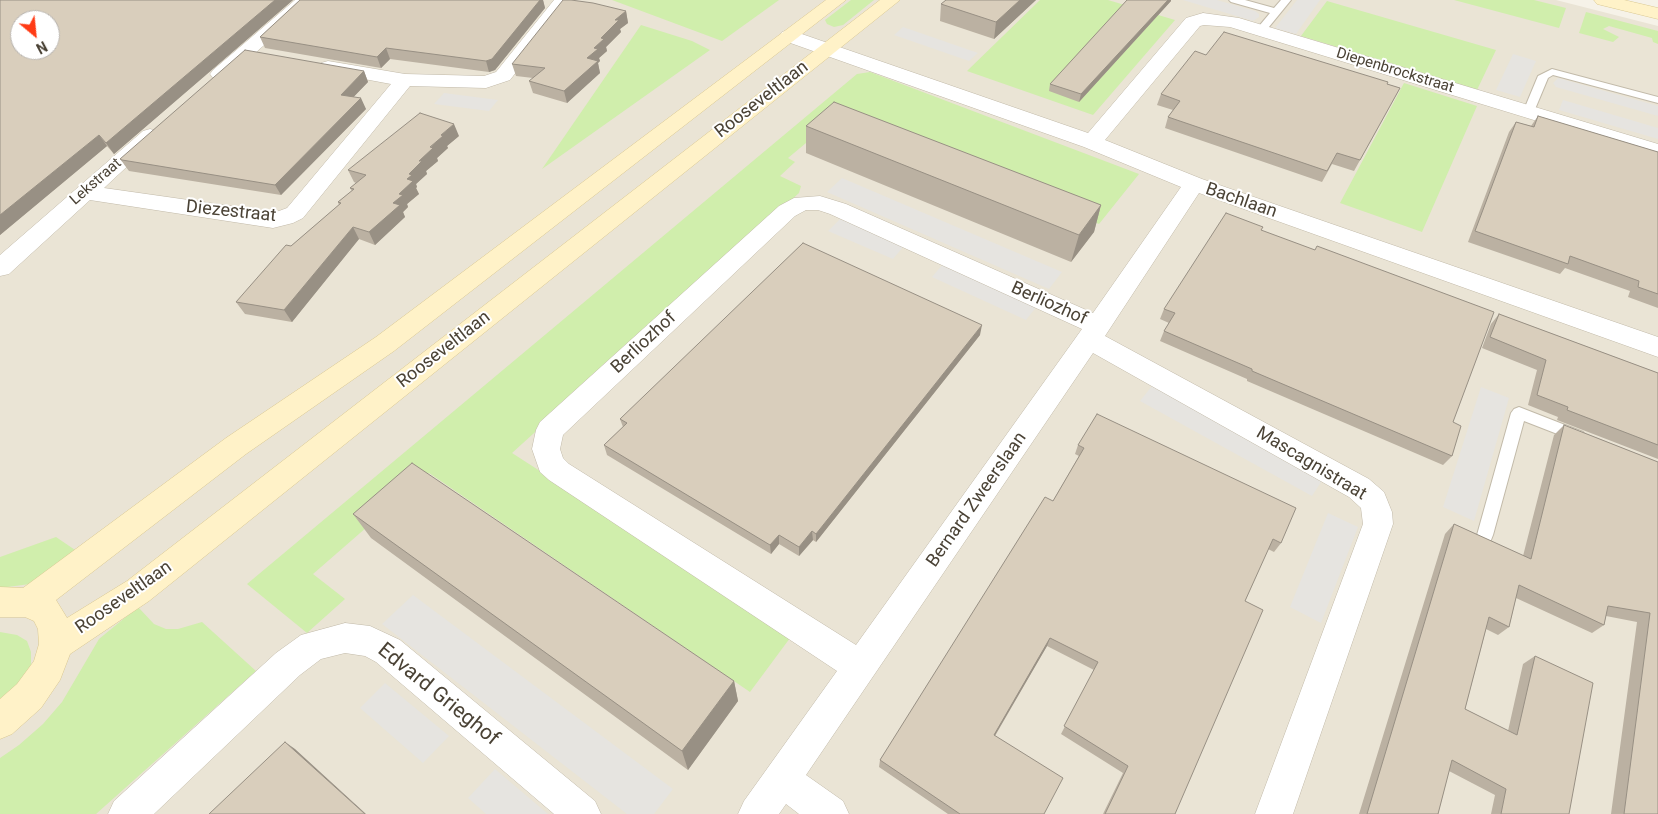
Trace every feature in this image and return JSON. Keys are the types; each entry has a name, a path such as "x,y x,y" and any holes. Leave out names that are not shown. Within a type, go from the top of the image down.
{"main road":[{"name":"Rooseveltlaan","path":"14,602 236,446 386,344 837,0"},
{"name":"Rooseveltlaan","path":"56,644 138,591 826,49 891,0"},
{"path":"1603,0 1658,14"},
{"path":"0,722 34,689 48,669 56,644 54,625 45,611 14,602"}],"street":[{"path":"209,84 255,54 306,0"},
{"path":"311,64 405,80 486,82 503,76 563,0"},
{"name":"Diepenbrockstraat","path":"1092,142 1193,22 1203,19 1232,22 1260,30 1658,151"},
{"name":"Rooseveltlaan","path":"789,36 826,49"},
{"name":"Bachlaan","path":"826,49 1092,142 1194,184 1658,347"},
{"name":"Diezestraat","path":"84,192 273,220 285,218 295,213 405,80"},
{"name":"Lekstraat","path":"0,268 165,122"},
{"name":"Bernard Zweerslaan","path":"757,814 1094,333 1194,184"},
{"name":"Berliozhof","path":"861,667 559,472 550,464 546,449 550,430 787,211 802,203 820,203 838,209 1094,333"},
{"name":"Mascagnistraat","path":"1094,333 1359,488 1373,500 1378,524 1274,814"},
{"name":"Edvard Grieghof","path":"127,814 288,664 313,646 345,638 370,641 388,651 582,814"},
{"path":"781,779 830,814"}],"lane":[{"path":"1234,0 1276,12"},
{"path":"1260,30 1286,0"},
{"path":"1529,112 1543,76 1552,72 1658,100"},
{"path":"1485,535 1519,414 1590,441"}],"shaded area":[{"path":"0,0 1556,0 1658,26 1658,814 0,814"},
{"path":"1183,0 1217,0 1255,11 1259,14 1259,17 1253,21"},
{"path":"1297,0 1320,0 1296,34 1275,28"},
{"path":"903,27 978,53 969,61 894,35"},
{"path":"1513,54 1536,61 1520,97 1496,90"},
{"path":"1558,78 1658,106 1658,116 1556,87 1553,83"},
{"path":"444,93 498,100 489,111 434,104"},
{"path":"1563,100 1658,128 1658,139 1559,110"},
{"path":"842,178 1062,272 1049,289 827,192"},
{"path":"840,219 904,246 893,259 828,231"},
{"path":"943,264 1037,306 1026,320 932,277"},
{"path":"1152,386 1323,479 1312,496 1140,401"},
{"path":"1481,387 1509,398 1474,521 1443,507"},
{"path":"1328,513 1358,527 1321,623 1290,607"},
{"path":"413,595 673,789 654,814 627,814 382,624"},
{"path":"385,683 449,736 423,763 360,708"},
{"path":"495,769 548,814 486,814 468,798"}],"green space":[{"path":"612,0 779,0 722,41"},
{"path":"851,0 874,0 843,25 834,27 827,24 825,20"},
{"path":"1040,0 1108,0 1175,20 1093,115 967,71"},
{"path":"1454,0 1534,0 1566,8 1559,28"},
{"path":"1327,1 1496,50 1477,90 1301,36"},
{"path":"1586,12 1658,31 1658,44 1653,42 1652,38 1609,26 1603,29 1619,37 1613,42 1579,33"},
{"path":"641,25 692,41 710,50 542,169"},
{"path":"870,72 1139,174 1099,224 836,118 788,158 795,162 780,176 801,186 799,193 512,453 793,634 750,692 429,473 313,574 345,599 307,633 247,584 857,74"},
{"path":"1404,83 1477,106 1422,232 1340,203"},
{"path":"56,537 81,554 30,584 0,588 0,557"},
{"path":"138,607 154,624 166,629 178,629 202,622 256,671 96,814 0,814 0,758 19,745 43,724 62,702 99,639"},
{"path":"0,632 17,635 27,641 31,652 31,665 25,680 0,708"}],"building":[{"path":"0,0 275,0 106,143 99,135 0,215"},
{"path":"300,0 540,0 492,59 486,61 386,48 377,57 260,37"},
{"path":"563,0 593,3 626,11 615,20 619,20 594,48 598,49 587,58 598,61 564,91 529,81 545,68 512,64"},
{"path":"946,0 1020,0 996,22 941,4"},
{"path":"1127,0 1168,0 1081,94 1050,84"},
{"path":"1224,32 1388,82 1387,84 1400,88 1360,160 1337,153 1327,171 1168,117 1180,101 1161,94 1195,51 1206,55"},
{"path":"245,50 364,71 341,95 361,98 275,185 120,159"},
{"path":"834,102 1101,205 1079,235 806,126"},
{"path":"420,113 454,124 430,147 433,148 409,174 412,175 407,179 413,181 399,194 403,195 393,203 400,205 369,232 353,227 284,310 236,302 286,245 291,246 341,203 338,202 354,189 350,188 366,175 348,170"},
{"path":"1538,116 1658,152 1658,294 1638,287 1639,281 1570,256 1568,264 1475,231 1516,122 1534,127"},
{"path":"1226,213 1263,227 1261,230 1315,250 1317,246 1494,312 1453,422 1461,426 1452,456 1252,371 1252,369 1164,331 1175,313 1164,309"},
{"path":"803,243 982,325 816,534 812,531 799,547 779,535 770,545 604,445 627,423 620,419"},
{"path":"1499,314 1658,373 1658,445 1567,410 1568,407 1537,395 1546,360 1490,337"},
{"path":"1097,414 1296,508 1281,543 1273,539 1245,601 1263,610 1175,814 1105,814 1128,766 1064,726 1098,662 1050,638 994,735 1063,778 1044,814 960,814 880,760 1045,497 1053,501 1084,448 1078,445"},
{"path":"1564,425 1658,462 1658,814 1624,814 1650,613 1608,606 1604,625 1519,585 1509,627 1489,617 1465,709 1517,735 1535,656 1593,683 1569,814 1501,814 1506,789 1452,760 1438,814 1367,814 1454,524 1531,559"},
{"path":"412,463 734,681 682,751 353,514"},
{"path":"285,742 365,814 209,814"}]}
